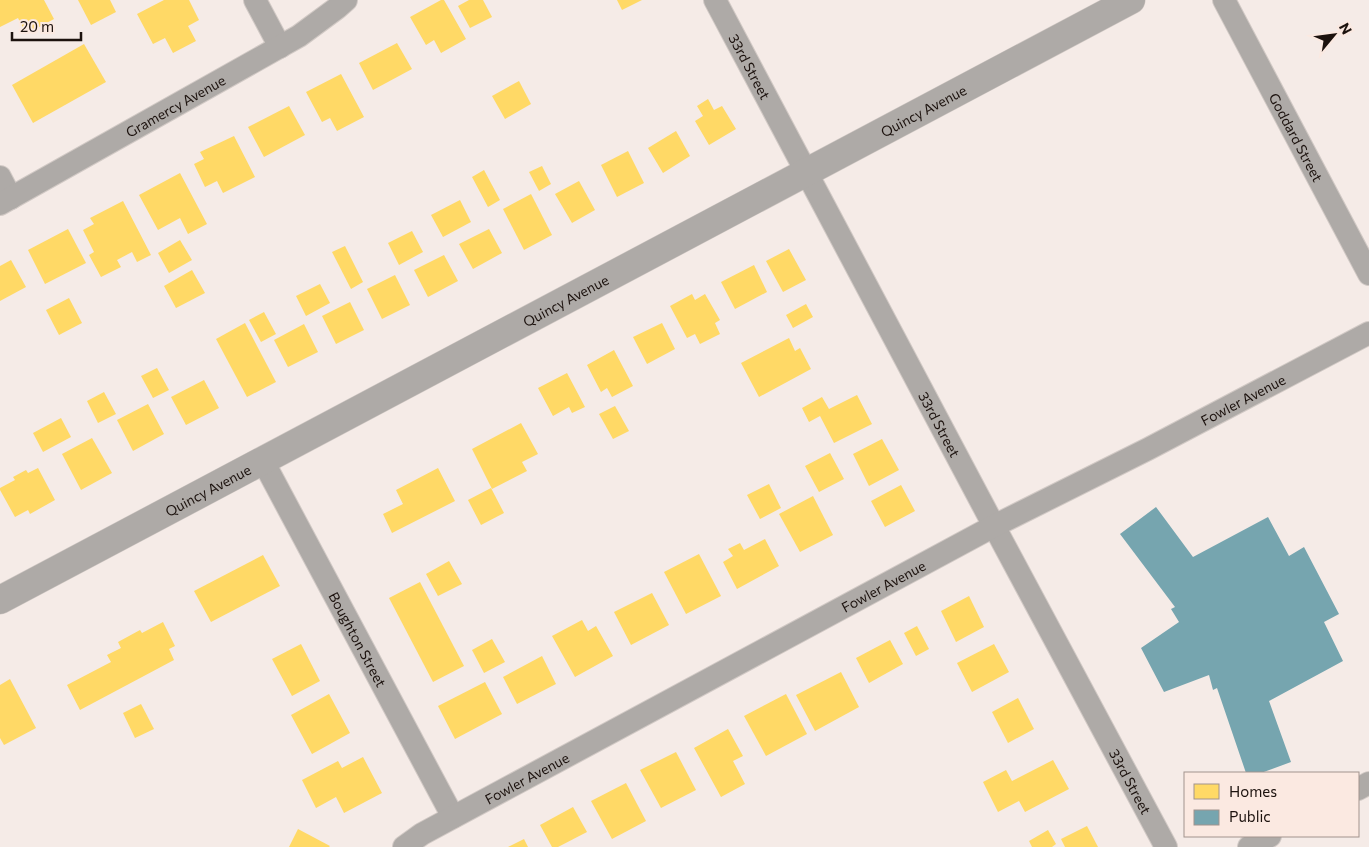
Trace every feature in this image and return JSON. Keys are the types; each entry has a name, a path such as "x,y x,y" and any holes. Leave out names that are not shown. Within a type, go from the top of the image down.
{"street":[{"path":"255,0 280,47"},
{"name":"Gramercy Avenue","path":"5,201 299,36 346,0"},
{"name":"33rd Street","path":"715,0 1166,847"},
{"name":"Quincy Avenue","path":"0,600 1131,0"},
{"name":"Goddard Street","path":"1224,0 1369,274"},
{"path":"0,177 5,201"},
{"name":"Fowler Avenue","path":"404,847 422,834 453,817 994,526 1148,449 1369,333"},
{"name":"Boughton Street","path":"263,461 453,817"},
{"path":"1249,847 1268,837"}],"building: Homes":[{"path":"0,0 44,0 54,19 26,34 18,18 0,27"},
{"path":"78,0 110,0 116,12 91,25"},
{"path":"164,0 189,0 199,20 188,26 196,41 173,53 165,38 153,44 137,14"},
{"path":"444,0 466,39 441,53 434,40 426,45 410,17"},
{"path":"469,0 483,0 492,17 470,28 458,6"},
{"path":"617,0 642,0 622,10"},
{"path":"397,43 412,69 373,90 359,63"},
{"path":"84,44 106,82 33,123 12,85"},
{"path":"341,74 364,117 337,131 330,118 322,122 306,92"},
{"path":"519,81 531,104 505,119 492,96"},
{"path":"708,99 714,110 722,106 736,129 709,145 695,121 703,116 697,106"},
{"path":"289,106 305,135 264,157 248,127"},
{"path":"676,131 690,156 663,173 648,148"},
{"path":"234,136 255,177 223,193 217,181 205,187 194,164 204,159 200,152"},
{"path":"628,151 644,183 617,197 601,165"},
{"path":"542,166 551,184 539,191 529,172"},
{"path":"484,170 500,200 488,207 472,177"},
{"path":"180,173 207,224 188,234 180,218 158,230 139,195"},
{"path":"579,181 595,210 572,223 555,194"},
{"path":"531,194 552,235 524,250 503,209"},
{"path":"460,200 471,222 443,237 431,215"},
{"path":"123,201 151,255 137,262 132,252 117,260 121,267 101,277 89,255 94,252 83,230 94,224 90,218"},
{"path":"68,229 86,263 45,284 28,250"},
{"path":"489,229 502,253 473,269 459,244"},
{"path":"412,231 423,252 399,265 388,243"},
{"path":"180,240 192,260 169,273 158,253"},
{"path":"345,246 363,282 351,289 332,252"},
{"path":"789,249 806,280 783,292 766,261"},
{"path":"444,255 458,281 428,297 414,270"},
{"path":"11,260 26,287 0,301 0,266"},
{"path":"754,265 767,292 735,309 721,282"},
{"path":"192,270 205,293 176,308 164,286"},
{"path":"395,275 410,305 382,319 367,289"},
{"path":"320,284 330,303 306,316 296,296"},
{"path":"692,294 695,300 705,294 720,320 715,323 720,334 700,344 695,334 687,338 670,306"},
{"path":"69,298 82,323 59,335 46,310"},
{"path":"350,302 364,330 336,344 322,316"},
{"path":"806,304 813,317 793,328 786,315"},
{"path":"264,312 276,334 261,342 249,320"},
{"path":"245,323 276,382 247,397 216,339"},
{"path":"662,323 675,349 647,364 633,337"},
{"path":"304,324 318,352 288,367 274,340"},
{"path":"789,338 795,351 800,348 811,369 759,397 741,363"},
{"path":"614,350 633,386 612,397 607,388 601,392 587,365"},
{"path":"157,368 169,390 153,398 141,376"},
{"path":"567,373 585,407 572,413 569,407 553,416 538,388"},
{"path":"204,380 219,408 186,425 171,397"},
{"path":"104,392 116,414 98,423 87,401"},
{"path":"857,395 872,424 834,443 820,416 809,422 802,408 822,397 829,409"},
{"path":"148,404 164,434 133,451 117,420"},
{"path":"615,406 629,431 613,439 599,414"},
{"path":"61,418 71,437 43,452 33,433"},
{"path":"521,423 538,454 522,462 527,471 492,489 472,449"},
{"path":"92,438 112,473 81,490 62,454"},
{"path":"882,439 899,470 869,486 853,454"},
{"path":"830,453 844,479 819,492 805,466"},
{"path":"38,468 55,500 30,514 28,510 15,517 0,488 15,480 13,477 26,470 28,473"},
{"path":"438,468 455,501 392,533 383,514 403,504 396,490"},
{"path":"769,484 781,508 760,519 747,495"},
{"path":"901,485 915,511 885,527 871,501"},
{"path":"491,488 504,513 481,525 468,500"},
{"path":"813,496 833,535 800,552 779,514"},
{"path":"765,539 779,566 737,589 723,562 733,556 728,549 740,543 744,550"},
{"path":"699,554 721,596 686,614 664,572"},
{"path":"263,555 280,586 211,622 194,591"},
{"path":"449,561 462,584 438,596 426,574"},
{"path":"420,582 464,666 433,682 389,598"},
{"path":"652,593 669,625 631,645 614,612"},
{"path":"969,596 984,627 956,642 941,611"},
{"path":"582,620 588,631 596,626 613,656 575,677 552,636"},
{"path":"163,622 175,646 169,649 174,660 80,710 67,685 111,662 107,655 121,648 118,642 140,630 142,633"},
{"path":"917,626 929,649 916,656 904,633"},
{"path":"492,639 505,662 484,673 472,650"},
{"path":"890,640 903,664 869,683 856,658"},
{"path":"301,644 320,681 292,696 272,659"},
{"path":"994,644 1009,672 972,692 957,663"},
{"path":"542,656 556,684 517,704 503,677"},
{"path":"841,672 859,707 815,731 796,695"},
{"path":"10,679 36,728 4,745 0,738 0,685"},
{"path":"485,682 502,714 455,739 438,706"},
{"path":"329,694 350,733 312,754 291,715"},
{"path":"786,694 807,734 766,756 744,716"},
{"path":"1018,698 1034,729 1008,743 992,712"},
{"path":"141,704 154,729 135,738 123,713"},
{"path":"728,729 743,756 733,761 745,784 721,797 694,748"},
{"path":"676,752 696,790 661,808 640,770"},
{"path":"363,757 382,793 344,813 336,797 316,808 302,780 338,761 342,768"},
{"path":"1053,760 1069,789 1025,812 1019,801 998,812 983,782 1006,770 1012,781"},
{"path":"626,783 646,821 612,839 591,801"},
{"path":"573,807 587,832 558,847 552,847 540,825"},
{"path":"1087,826 1098,847 1065,847 1061,839"},
{"path":"298,829 330,846 289,847"},
{"path":"1048,830 1056,844 1052,847 1032,847 1029,841"},
{"path":"524,839 528,847 508,847"}],"building: Public":[{"path":"1156,507 1193,557 1268,517 1289,556 1304,547 1339,614 1324,622 1343,661 1269,701 1291,762 1264,772 1246,772 1217,688 1213,690 1209,675 1164,692 1141,648 1179,622 1171,609 1175,607 1120,534"}]}
